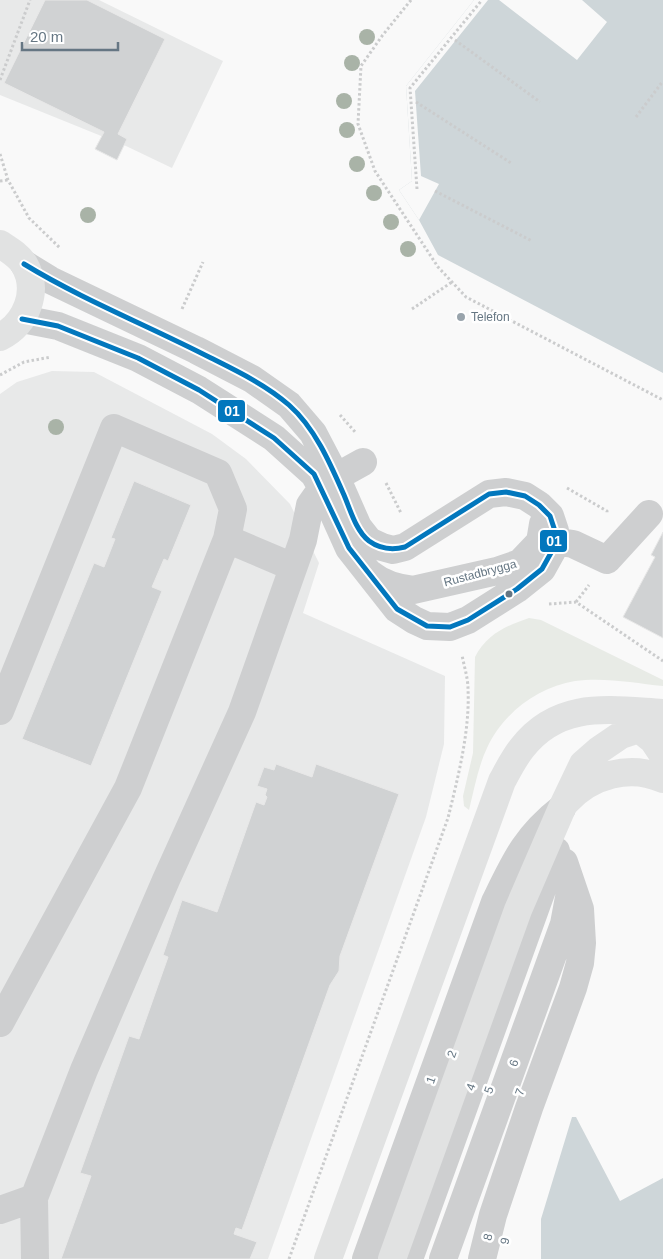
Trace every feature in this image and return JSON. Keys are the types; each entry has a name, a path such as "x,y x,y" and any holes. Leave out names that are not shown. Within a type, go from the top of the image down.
{"main road":[{"path":"0,337 9,332 22,319 30,301 30,282 9,248"},
{"path":"328,1259 502,781 522,747 547,724 570,714 590,710 663,713"},
{"path":"590,710 616,713 651,725"},
{"path":"651,725 652,740 663,755"},
{"path":"392,1259 518,910 583,764 621,735 651,725"},
{"path":"562,808 576,792 590,782 606,776 621,772 640,773 663,779"}],"lane":[{"name":"Rustadbrygga","path":"9,248 50,280 252,379 289,405 313,433 329,482 349,548 397,609 414,620 427,626 450,627 468,620 517,589 542,569 552,551 555,531 550,516 526,496 506,492 489,494 405,547 393,550 382,547 369,541 329,482 314,474 274,438 199,390 138,358 74,331 22,319"},
{"path":"0,711 114,428 218,473 233,509 227,539 128,788 0,1023"},
{"path":"35,1259 34,1198 96,1043 166,880 242,712 303,540 310,505 329,482 363,462"},
{"name":"Rustadbrygga","path":"360,563 384,584 413,590 520,564 540,542 543,523 538,510 516,494"},
{"path":"554,541 572,544 608,560 649,514"},
{"path":"227,539 293,567"},
{"path":"501,1219 529,1108 573,988 580,963 557,922 562,808"},
{"path":"500,903 523,846 543,822 562,808"},
{"path":"557,922 570,893 561,835"},
{"name":"1","path":"366,1259 500,903"},
{"name":"2","path":"377,1259 500,903"},
{"name":"4","path":"409,1259 557,922"},
{"name":"5","path":"428,1259 557,922"},
{"name":"6","path":"443,1259 557,922"},
{"name":"7","path":"460,1259 557,922"},
{"path":"0,1210 34,1198"},
{"name":"8","path":"482,1259 501,1219"},
{"name":"9","path":"501,1219 502,1259"}],"path":[{"path":"0,80 30,0"},
{"path":"411,0 361,66 358,124 375,171 438,267 466,297 663,400"},
{"path":"417,189 410,88 482,0"},
{"path":"455,40 540,102"},
{"path":"636,117 663,81"},
{"path":"416,102 511,163"},
{"path":"0,154 8,180 0,181"},
{"path":"435,191 532,240"},
{"path":"180,312 203,262"},
{"path":"412,309 452,282"},
{"path":"0,374 24,362 52,357"},
{"path":"576,602 663,661"},
{"path":"289,1259 448,818 463,755 466,728 468,688 461,650"}],"shaded area":[{"path":"0,0 99,0 223,61 172,168 126,146 0,95"},
{"path":"474,0 663,0 663,373 438,255 419,220 399,190 412,181 406,86"},
{"path":"52,371 94,372 212,434 246,459 290,504 319,563 303,613 445,676 444,744 426,817 268,1259 0,1259 0,394 17,382"},
{"path":"529,618 541,620 663,680 663,686 619,681 586,680 561,684 535,696 512,713 494,735 481,763 469,810 464,806 463,796 473,753 475,657 485,642 491,637 513,624"},
{"path":"572,1117 576,1117 620,1201 663,1178 663,1259 541,1259 541,1219"}],"pier":[{"path":"474,0 488,0 415,91 421,176 439,184 419,220 399,190 412,181 406,86"},
{"path":"499,0 582,0 607,22 577,60"}],"building":[{"path":"45,0 87,0 165,39 118,134 127,139 117,160 95,149 104,132 4,83"},
{"path":"134,481 191,505 168,561 164,559 152,587 162,591 91,766 22,739 94,563 104,567 115,539 111,538"},
{"path":"663,532 663,638 623,617 655,557 651,555"},
{"path":"276,764 312,777 316,764 399,794 340,956 339,971 330,985 242,1230 236,1228 234,1234 257,1242 250,1259 61,1259 91,1176 80,1173 129,1036 139,1039 168,957 163,955 182,900 217,912 256,802 264,805 267,797 265,795 267,789 257,786 264,767 274,770"}],"transit line":[{"name":"01","path":"22,319 58,326 138,358 199,390 274,438 314,474 349,548 397,609 427,626 450,627 468,620 517,589 542,569 552,551 555,531 550,516 539,505 525,496 506,492 489,494 405,547 387,548 373,544 360,532 333,471 314,435 307,424 289,405 261,385 231,368 93,301 24,264"}],"place":[{"name":"Telefon","path":"461,317"}]}
